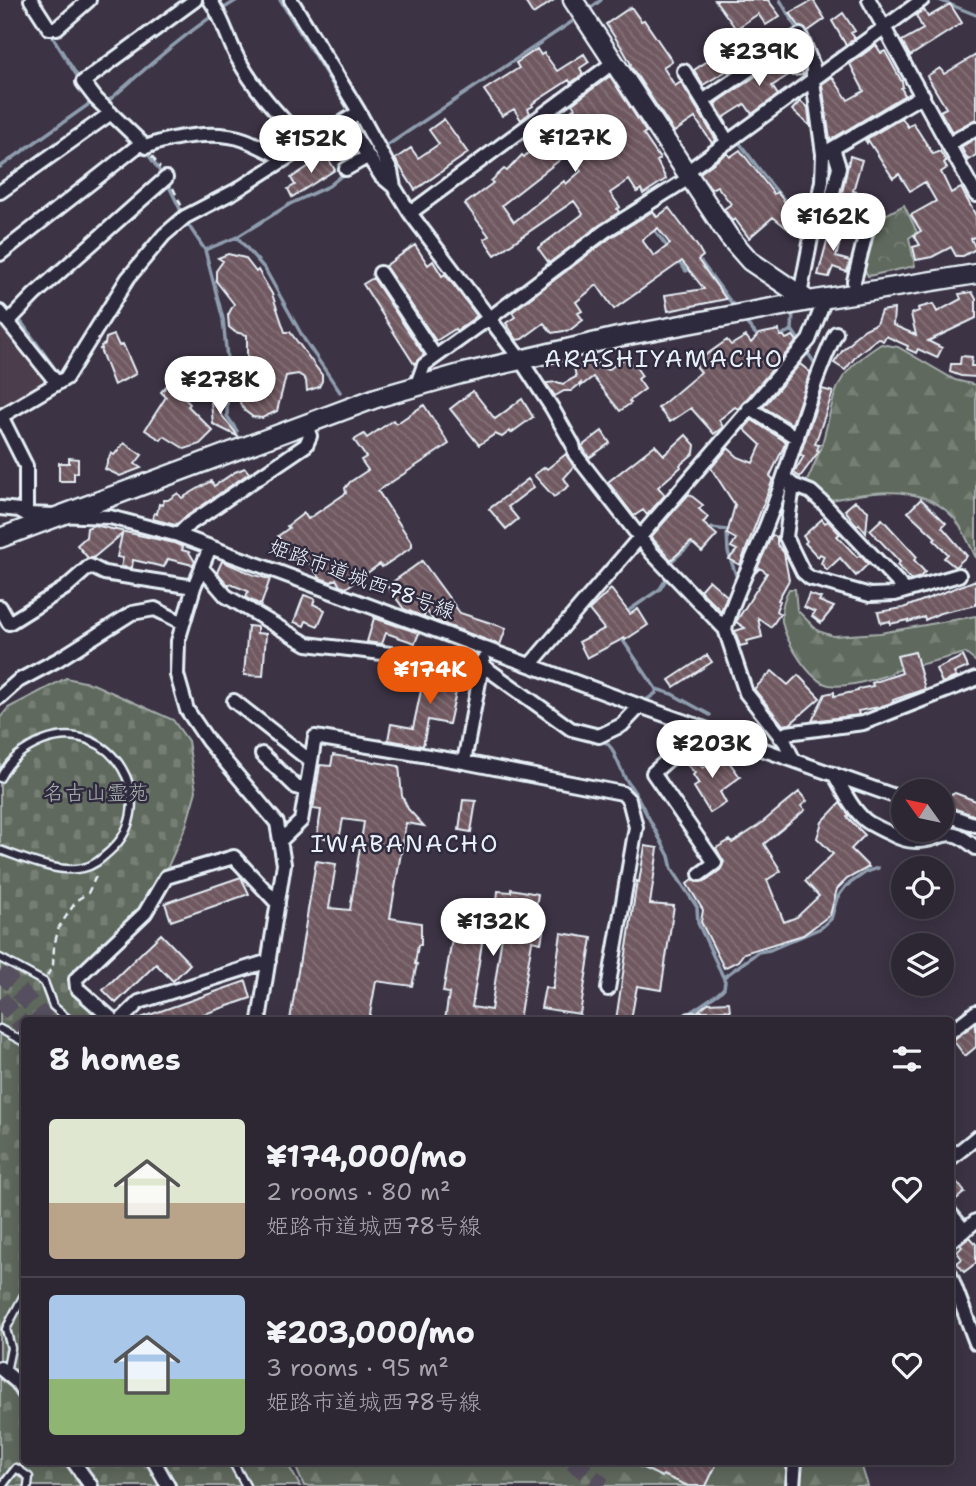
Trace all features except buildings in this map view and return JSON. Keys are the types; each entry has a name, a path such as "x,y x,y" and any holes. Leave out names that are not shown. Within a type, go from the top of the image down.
{"street":[{"path":"31,0 49,28 57,28 89,0"},
{"path":"195,0 83,82 106,111 146,147 182,136 231,137 244,140 285,159"},
{"path":"228,0 213,4 237,58 259,94 306,144"},
{"path":"291,0 352,116 368,159 381,177 394,187 410,213 491,317 552,408 573,445 575,454 652,553 725,629 746,693 780,737 793,759"},
{"path":"869,0 976,195"},
{"path":"416,387 424,365 435,356 605,231 689,178 692,168 922,0"},
{"path":"579,7 729,237 750,261 811,299"},
{"path":"703,101 800,35 813,66 813,81 828,151 839,167 828,217 861,222 866,233 854,281 855,295"},
{"path":"410,213 614,62"},
{"path":"684,71 728,142"},
{"path":"530,664 809,340 822,181 828,151 923,95"},
{"path":"0,192 106,111"},
{"path":"26,514 26,466 1,416 66,378 128,278 163,235 184,218 235,191 352,116"},
{"path":"352,116 381,153 394,181 394,187"},
{"path":"949,144 976,128"},
{"path":"0,254 135,148"},
{"path":"346,169 381,153"},
{"path":"56,382 4,316 34,295 140,198 166,178"},
{"path":"380,273 435,356"},
{"path":"0,508 19,510 26,514 59,515 376,398 520,359 811,299 855,295 976,274"},
{"path":"836,333 818,370 797,438 788,481 786,537 803,572 810,578 870,595 895,594 959,575"},
{"path":"749,408 797,438"},
{"path":"178,535 188,525 306,445 310,436 305,423"},
{"path":"725,629 736,594 788,481"},
{"path":"788,481 811,492 823,503 905,590"},
{"name":"姫路市道城西78号線","path":"0,538 59,515 117,518 178,535 640,706 891,795"},
{"path":"210,547 194,587 178,640 177,675 187,710 208,741 277,823 284,864 260,1017"},
{"path":"0,607 9,623 65,589 90,566 104,573 194,587"},
{"path":"202,568 226,596 307,644 482,665 571,729 598,736 622,725 640,706"},
{"path":"0,696 18,681 59,659 132,613 155,609 183,623"},
{"path":"464,762 485,649"},
{"path":"780,737 788,733 863,723 976,679"},
{"path":"234,702 309,760"},
{"path":"695,725 689,741 653,773 715,863 700,874"},
{"path":"280,841 301,821 309,760 315,737 464,762 622,793 629,800 636,827 608,989"},
{"path":"262,754 296,787 305,790"},
{"path":"834,774 865,821 901,840 918,842 951,834 965,839 976,848"},
{"path":"954,817 976,825"},
{"path":"110,1017 77,988 76,979 145,913 166,877 234,856 278,904"},
{"path":"124,1017 139,1002 269,961"},
{"path":"954,1029 976,1012"},
{"path":"954,1156 976,1138"},
{"path":"954,1218 964,1230"},
{"path":"954,1239 976,1221"},
{"path":"954,1285 976,1343"},
{"path":"3,1370 21,1390"},
{"path":"76,1465 91,1486"},
{"path":"156,1465 168,1486"},
{"path":"793,1486 795,1465"}],"lane":[{"path":"0,778 13,758 30,746 58,735 87,740 110,751 124,770 131,789 130,824 114,847 96,863 81,869 47,866 0,850"},
{"path":"0,958 44,982 53,1006 66,1017"},
{"path":"0,1029 21,1040"},
{"path":"3,1370 11,1348 3,1331 21,1300"},
{"path":"234,1465 246,1486"},
{"path":"2,1486 16,1468 29,1477 28,1486"}],"path":[{"path":"44,982 53,965 59,927 77,900 93,886 99,870 96,863"}],"shaded area":[{"path":"0,320 44,375 45,384 0,408"}],"green space":[{"path":"904,205 917,232 909,238 915,266 868,276 861,264 872,222"},
{"path":"881,344 898,347 955,380 976,385 976,558 955,519 937,504 921,497 886,492 849,496 815,504 801,494 820,450 838,386 852,366"},
{"path":"789,589 795,589 797,610 818,631 833,636 880,633 976,616 976,662 965,653 859,683 829,685 821,682 799,659 784,629 783,604"},
{"name":"名古山霊苑","path":"66,678 93,684 173,720 188,741 196,791 186,826 166,871 141,909 73,990 97,1017 21,1017 21,1465 288,1465 300,1486 0,1486 0,718 8,708"},
{"path":"295,1465 861,1465 868,1486 304,1486"}],"waterway":[{"path":"105,104 185,36 237,0"},
{"path":"280,0 368,141"},
{"path":"588,10 601,0"},
{"path":"780,0 798,31"},
{"path":"939,0 976,15"},
{"path":"382,149 579,17"},
{"path":"52,36 81,82"},
{"path":"0,167 92,102"},
{"path":"738,141 782,198 812,220"},
{"path":"146,151 163,176"},
{"path":"205,250 237,237 290,204 329,186 346,172"},
{"path":"167,182 182,213"},
{"path":"632,207 650,194 645,187"},
{"path":"185,220 205,250 223,319 228,368 227,416 237,431"},
{"path":"652,227 669,249"},
{"path":"237,237 265,269 304,339 340,392"},
{"path":"548,269 547,265 582,239"},
{"path":"678,260 686,271 692,268"},
{"path":"698,264 701,262 736,309"},
{"path":"793,311 792,330 818,368"},
{"path":"742,318 760,339"},
{"path":"14,320 22,323 58,373 64,375"},
{"path":"777,337 792,330"},
{"path":"707,532 712,528 727,530 728,552 736,575"},
{"path":"667,565 695,541"},
{"path":"625,613 660,589 668,576"},
{"path":"620,636 656,689 656,693 645,701"},
{"path":"656,689 672,694 710,715"},
{"path":"598,740 607,743 612,749 625,778 669,856 672,869 697,907 698,923 725,981 724,988 719,993 683,1017"},
{"path":"724,977 758,952 770,950 821,928 831,919 837,898 846,886 866,872 878,868"}],"tunnel":[{"path":"0,971 43,1017"},
{"path":"0,999 21,1024"},
{"path":"577,1465 603,1486"}],"district":[{"name":"ARASHIYAMACHO","path":"664,359"},
{"name":"IWABANACHO","path":"405,844"}]}
